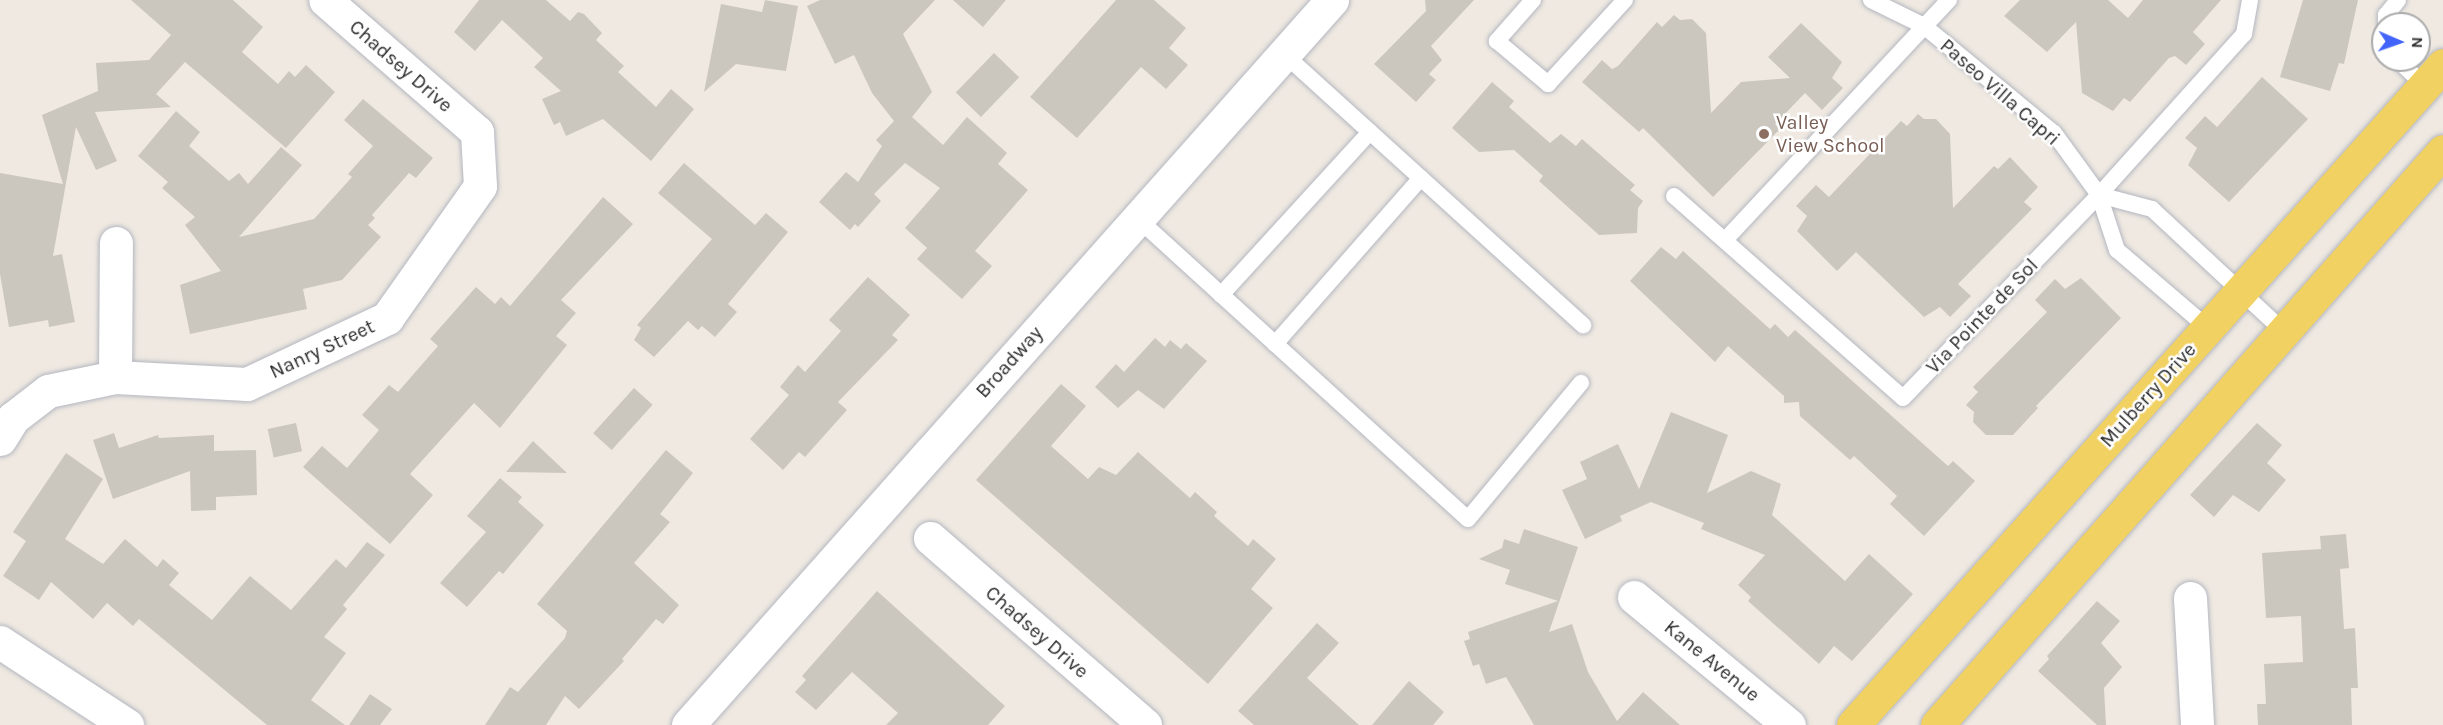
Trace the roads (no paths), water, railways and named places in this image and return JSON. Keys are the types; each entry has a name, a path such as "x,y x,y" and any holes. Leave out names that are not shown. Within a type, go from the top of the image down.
{"main road":[{"name":"Mulberry Drive","path":"1853,725 2434,75"},
{"path":"1937,725 2282,330 2443,151"}],"street":[{"name":"Chadsey Drive","path":"325,0 477,132"},
{"name":"Broadway","path":"688,725 1332,0"},
{"name":"Nanry Street","path":"0,439 13,418 48,391 115,377 247,384 387,318 480,186 477,132"},
{"path":"115,377 116,243"},
{"name":"Chadsey Drive","path":"930,538 1145,725"},
{"name":"Kane Avenue","path":"1634,597 1789,725"},
{"path":"2190,598 2197,725"},
{"path":"0,642 127,725"}],"lane":[{"path":"1533,0 1497,41 1548,84 1625,0"},
{"name":"Paseo Villa Capri","path":"1871,0 1924,26 2054,133 2099,195 2117,250 2208,328"},
{"path":"1726,239 1948,0"},
{"name":"Via Pointe de Sol","path":"1674,196 1726,239 1903,398 2099,195 2244,34 2250,0"},
{"path":"2388,12 2398,0"},
{"path":"1284,54 1583,325"},
{"path":"1221,295 1370,132"},
{"path":"1275,344 1421,178"},
{"path":"2099,195 2152,209 2282,330"},
{"path":"1137,218 1468,519 1581,383"}],"place":[{"name":"Valley View School","path":"1764,134"}]}
